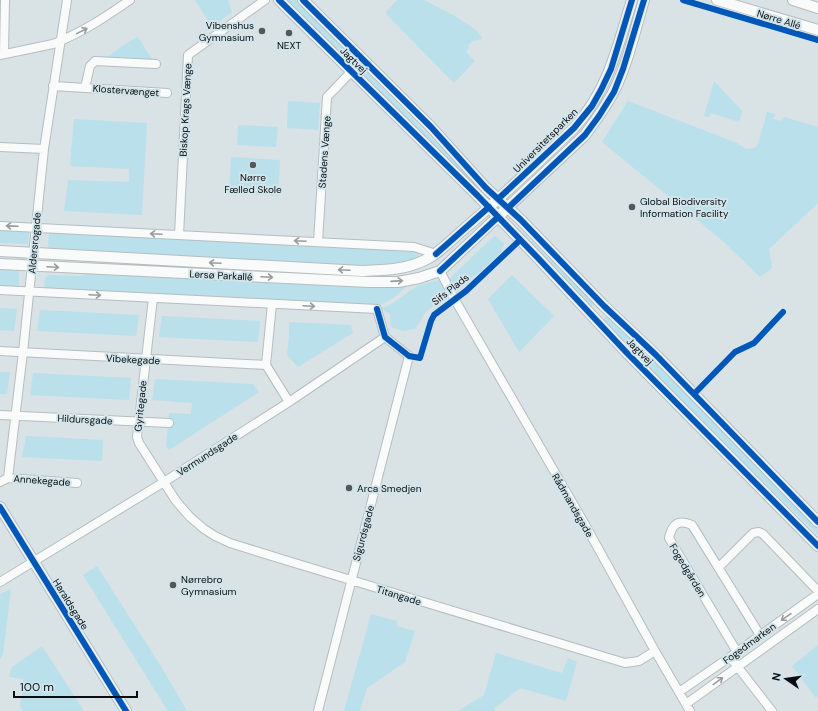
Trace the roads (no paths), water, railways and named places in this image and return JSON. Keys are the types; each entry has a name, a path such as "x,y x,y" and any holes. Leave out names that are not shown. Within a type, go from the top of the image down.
{"street":[{"path":"4,0 2,55 53,44 92,26 130,0"},
{"name":"Aldersrogade","path":"8,478 30,292 35,227 44,149 67,0"},
{"name":"Biskop Krags Vænge","path":"179,235 188,55 265,0"},
{"name":"Jagtvej","path":"279,0 489,207 627,353 818,546"},
{"name":"Jagtvej","path":"303,0 431,127 486,188 549,248 604,306 656,355 818,522"},
{"name":"Universitetsparken","path":"489,207 574,128 592,106 611,69 632,0"},
{"path":"498,217 585,135 599,116 614,92 623,69 644,0"},
{"name":"Nørre Allé","path":"717,0 818,30"},
{"path":"793,0 818,8"},
{"name":"Klostervænget","path":"85,88 90,66 95,61 156,64"},
{"name":"Stadens Vænge","path":"318,242 327,97 352,72"},
{"name":"Klostervænget","path":"53,86 167,93"},
{"path":"0,147 44,149"},
{"name":"Lersø Parkallé","path":"0,251 362,271 393,270 413,265 436,254 489,207"},
{"name":"Lersø Parkallé","path":"0,264 369,282 398,282 419,278 440,271 498,217"},
{"path":"0,226 414,247 436,254"},
{"name":"Rådmandsgade","path":"440,271 455,300 602,555 654,651 688,708"},
{"path":"0,290 378,309 385,337"},
{"name":"Gyritegade","path":"153,298 137,438 164,482"},
{"path":"272,304 266,365 289,402"},
{"name":"Sigurdsgade","path":"318,711 350,580 409,356 385,337"},
{"name":"Vermundsgade","path":"0,582 164,482 289,402 385,337"},
{"name":"Vibekegade","path":"0,351 266,365"},
{"name":"Hildursgade","path":"0,415 169,423"},
{"path":"0,482 8,478"},
{"name":"Annekegade","path":"8,478 77,482"},
{"name":"Titangade","path":"164,482 176,501 190,517 204,529 230,543 625,663 639,661 654,651"},
{"name":"Haraldsgade","path":"0,507 126,711"},
{"name":"Fogedgården","path":"737,652 669,538 670,530 675,525 680,522 686,522 692,525 760,635"},
{"path":"719,567 753,533 759,532 763,534 818,591"},
{"name":"Fogedmarken","path":"679,692 818,594"},
{"name":"Fogedmarken","path":"688,708 738,667 818,609"},
{"path":"730,657 772,711"}],"place":[{"name":"Vibenshus Gymnasium","path":"262,31"},
{"name":"NEXT","path":"289,33"},
{"name":"Nørre Fælled Skole","path":"253,165"},
{"name":"Global Biodiversity Information Facility","path":"632,207"},
{"name":"Arca Smedjen","path":"349,488"},
{"name":"Nørrebro Gymnasium","path":"173,585"}]}
